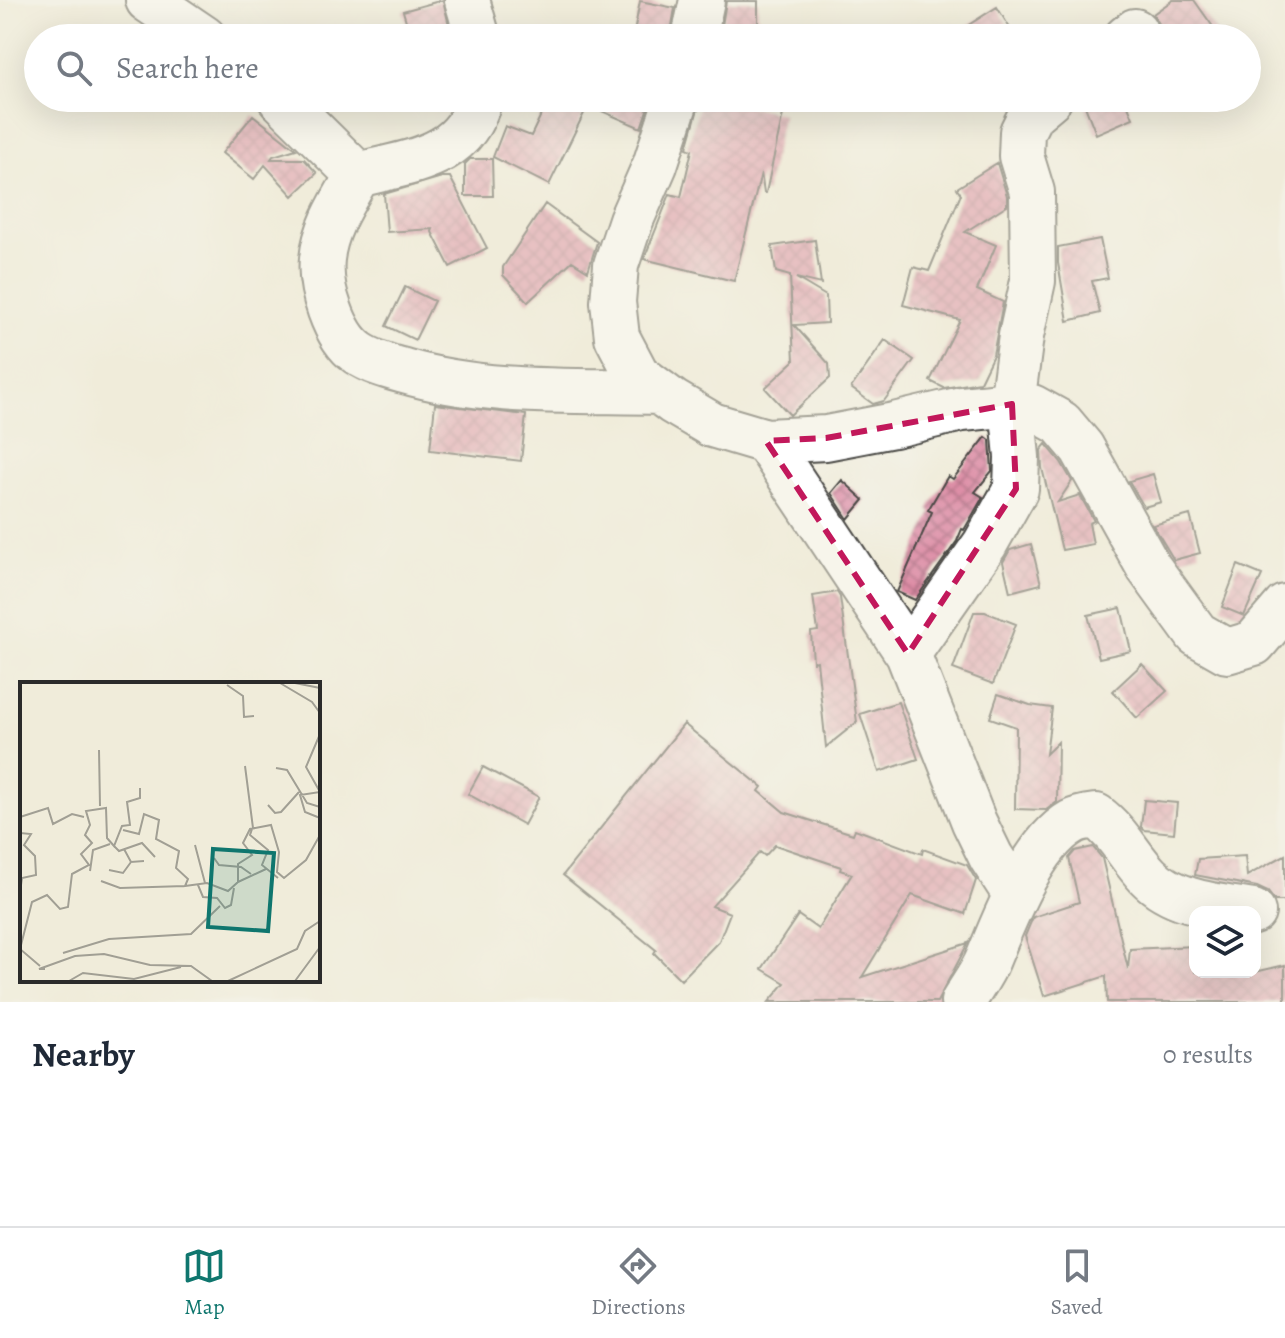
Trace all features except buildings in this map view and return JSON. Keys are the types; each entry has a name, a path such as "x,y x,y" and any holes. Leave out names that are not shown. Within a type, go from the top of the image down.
{"street":[{"path":"148,0 183,24"},
{"path":"467,0 474,24"},
{"path":"697,24 702,0"},
{"path":"294,112 358,175"},
{"path":"476,112 458,141 433,155 358,175 332,223 322,260 327,304 339,331 357,352 382,364 434,380 515,389 660,392"},
{"path":"672,112 616,265 613,302 617,337 637,375 712,425 766,441 826,438 962,409 1012,404 1032,407 1061,423 1082,448 1149,568 1197,634 1227,651 1254,643 1285,607"},
{"path":"908,654 985,544 1016,489 1017,457 1012,404 1021,336 1033,281 1032,192 1021,156 1022,132 1033,112"},
{"path":"766,441 908,654 974,822 991,857 1015,894"},
{"path":"963,1002 987,962 1000,924 1015,894 1055,833 1075,819 1096,816 1114,829 1151,879 1178,896 1223,906"},
{"path":"1261,912 1285,911"}],"highlighted area":[{"path":"1012,404 1016,489 908,654 766,441 826,438"}]}
